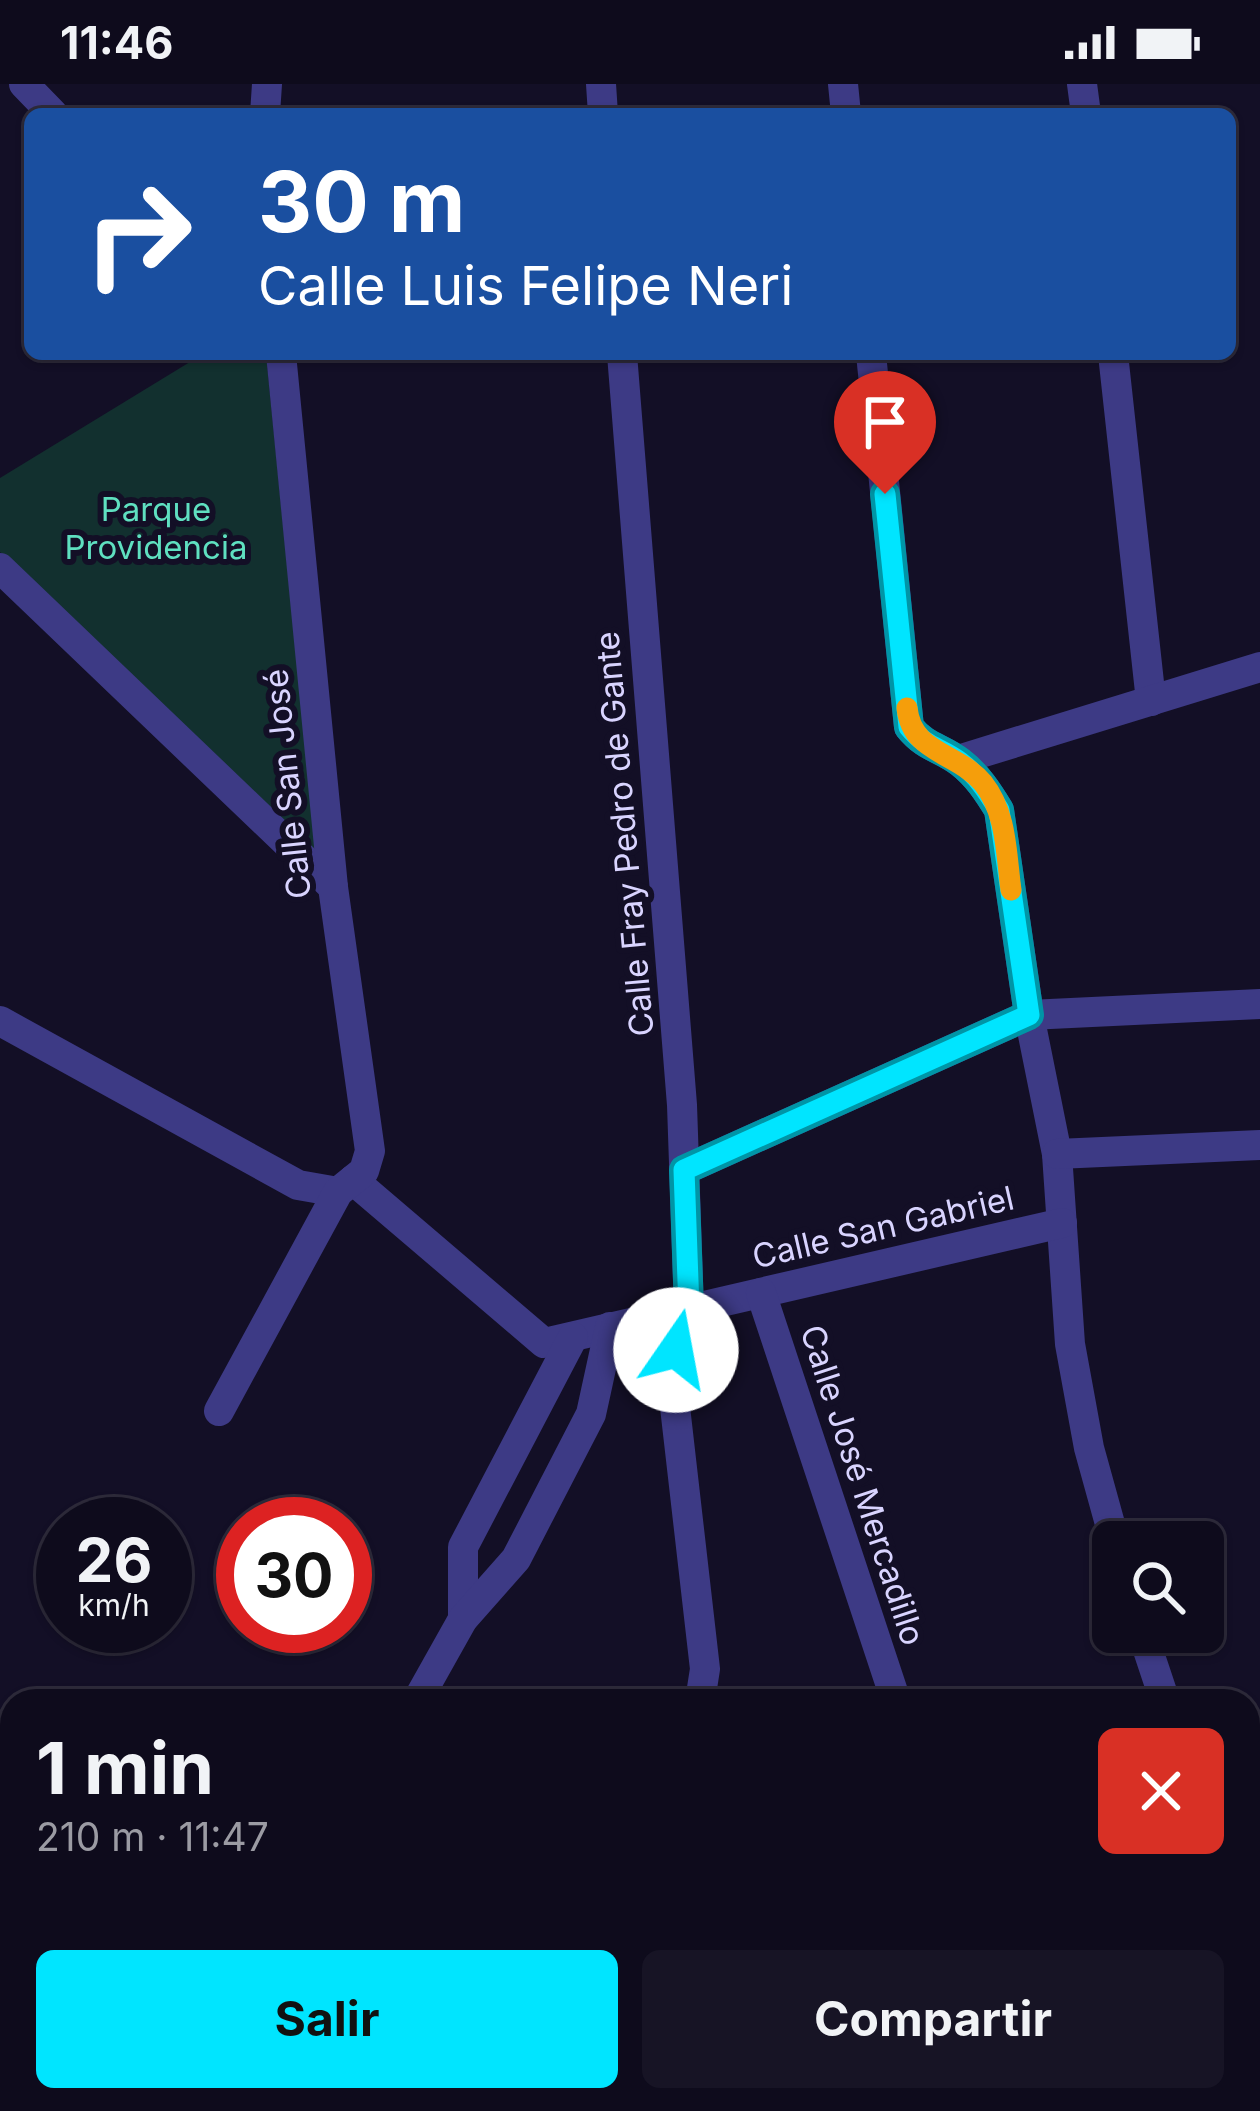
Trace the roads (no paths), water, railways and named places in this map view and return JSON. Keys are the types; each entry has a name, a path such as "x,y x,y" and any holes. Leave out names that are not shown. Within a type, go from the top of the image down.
{"street":[{"path":"24,84 46,108"},
{"name":"Calle San José","path":"219,1411 345,1186 364,1171 370,1151 333,887 282,360"},
{"name":"Calle Fray Pedro de Gante","path":"622,360 682,1105 689,1309 676,1350 675,1407 705,1669 702,1689"},
{"path":"872,360 909,727 923,743 958,760 982,783 999,810 1029,1015 1057,1154 1070,1344 1089,1448 1109,1521"},
{"path":"1113,360 1151,700"},
{"path":"0,568 333,887"},
{"path":"958,760 1260,667"},
{"path":"684,1170 1029,1015 1260,1004"},
{"path":"0,1021 298,1185 345,1186 544,1342 573,1337"},
{"path":"1057,1154 1260,1145"},
{"name":"Calle San Gabriel","path":"573,1337 1062,1223"},
{"name":"Calle José Mercadillo","path":"761,1293 892,1689"},
{"path":"424,1689 463,1618 516,1559 591,1414 610,1327"},
{"path":"463,1618 463,1547 573,1337"},
{"path":"1149,1653 1161,1689"}],"park label":[{"name":"Parque Providencia","path":"156,528"}]}
